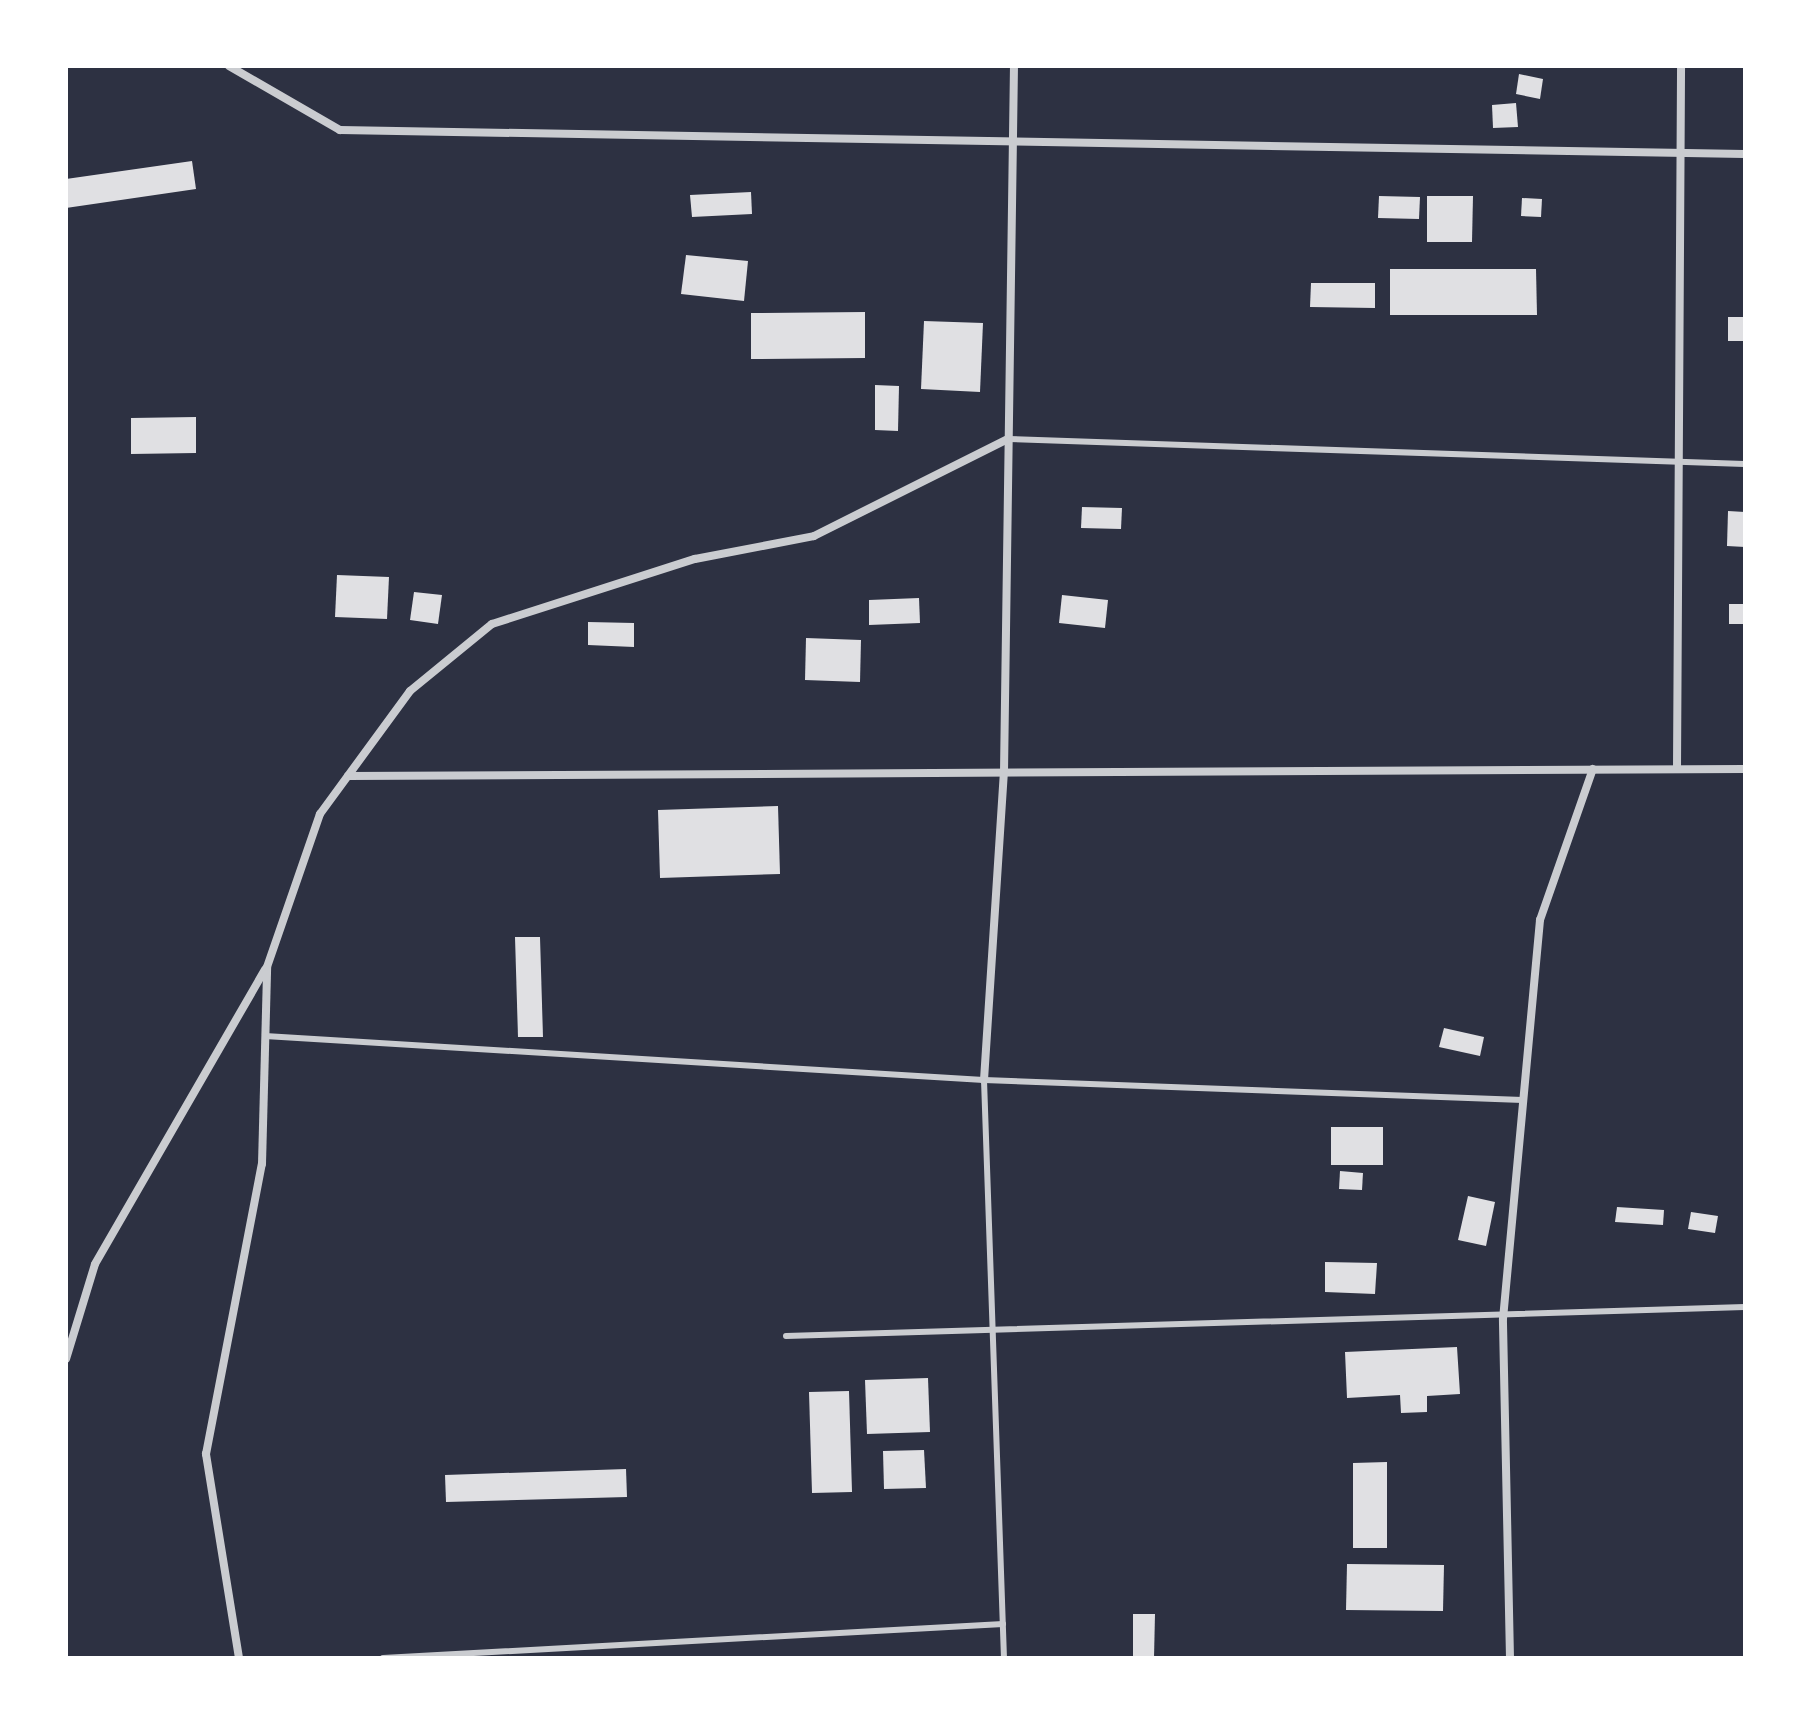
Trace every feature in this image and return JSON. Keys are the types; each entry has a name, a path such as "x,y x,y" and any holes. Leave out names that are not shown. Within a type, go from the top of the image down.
{"street":[{"path":"229,66 340,130 1745,154"},
{"path":"984,1080 1004,772 1014,66"},
{"path":"1677,769 1681,66"},
{"path":"66,1359 95,1264 267,967 320,814 410,691 492,624 695,559 814,536 1008,439"},
{"path":"1510,1658 1503,1315 1523,1100 1540,920 1593,769"},
{"path":"348,776 1745,769"},
{"path":"239,1658 206,1454 262,1164 267,967"}],"lane":[{"path":"1008,439 1745,464"},
{"path":"265,1036 984,1080 1523,1100"},
{"path":"984,1080 1004,1658"},
{"path":"786,1336 1745,1307"},
{"path":"383,1658 1003,1624"}],"building":[{"path":"1519,74 1543,79 1540,99 1516,94"},
{"path":"1516,103 1518,127 1493,128 1492,105"},
{"path":"192,161 196,189 66,208 66,179"},
{"path":"751,192 752,214 692,217 690,195"},
{"path":"1379,196 1420,197 1419,219 1378,218"},
{"path":"1427,196 1473,196 1472,242 1427,242"},
{"path":"1522,198 1542,199 1541,217 1521,216"},
{"path":"686,255 748,261 744,301 681,294"},
{"path":"1390,269 1536,269 1537,315 1390,315"},
{"path":"1311,283 1375,283 1375,308 1310,307"},
{"path":"865,312 865,358 751,359 751,313"},
{"path":"1728,317 1745,317 1745,341 1728,341"},
{"path":"924,321 983,323 980,392 921,389"},
{"path":"875,385 899,386 898,431 875,430"},
{"path":"196,417 196,453 131,454 131,418"},
{"path":"1082,507 1122,508 1121,529 1081,528"},
{"path":"1728,511 1745,512 1745,547 1727,546"},
{"path":"337,575 389,577 387,619 335,617"},
{"path":"414,592 442,595 438,624 410,620"},
{"path":"1062,595 1108,600 1105,628 1059,623"},
{"path":"919,598 920,623 869,625 869,600"},
{"path":"1729,604 1745,604 1745,624 1729,624"},
{"path":"588,622 634,623 634,647 588,645"},
{"path":"806,638 861,640 860,682 805,680"},
{"path":"778,806 780,874 660,878 658,810"},
{"path":"515,937 540,937 543,1037 518,1037"},
{"path":"1444,1028 1484,1037 1480,1056 1439,1047"},
{"path":"1331,1127 1383,1127 1383,1165 1331,1165"},
{"path":"1340,1171 1363,1173 1362,1190 1339,1189"},
{"path":"1468,1196 1495,1202 1486,1246 1458,1240"},
{"path":"1617,1207 1664,1210 1663,1225 1615,1222"},
{"path":"1691,1212 1718,1216 1715,1233 1688,1229"},
{"path":"1325,1262 1377,1263 1375,1294 1325,1292"},
{"path":"1457,1347 1460,1394 1427,1396 1427,1412 1401,1413 1400,1395 1347,1398 1345,1352"},
{"path":"928,1378 930,1432 867,1434 865,1380"},
{"path":"849,1391 852,1492 812,1493 809,1392"},
{"path":"924,1450 926,1488 884,1489 883,1451"},
{"path":"1387,1462 1387,1548 1353,1548 1353,1463"},
{"path":"626,1469 627,1497 446,1502 445,1475"},
{"path":"1347,1564 1444,1565 1443,1611 1346,1610"},
{"path":"1133,1614 1155,1614 1154,1658 1133,1658"}]}
